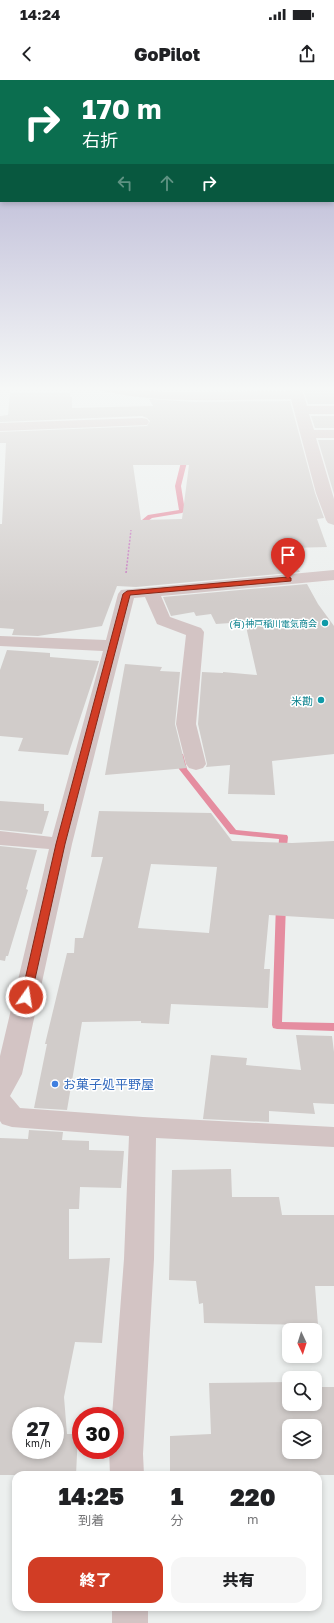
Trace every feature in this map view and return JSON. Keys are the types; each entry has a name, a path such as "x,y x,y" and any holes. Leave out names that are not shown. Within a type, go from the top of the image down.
{"street":[{"path":"315,459 324,493 334,520"},
{"path":"0,1090 9,1074 61,844 127,594 334,575"},
{"path":"150,592 163,620 195,632 186,724 196,764"},
{"path":"0,641 114,646"},
{"path":"0,838 61,844"},
{"path":"0,1102 12,1116 143,1127 334,1137"},
{"path":"127,1471 126,1454 139,1259 143,1127"},
{"path":"130,1611 130,1623"}],"path":[{"path":"127,594 120,592 128,564 128,543 131,530"}],"building":[{"path":"5,459 306,459 315,493 324,518 317,519 327,547 290,548 297,562 294,562 300,572 136,587 117,586 102,626 38,636 12,635 14,629 0,628 0,524 2,524","holes":["133,465 189,465 182,519 141,520"]},
{"path":"324,459 334,459 334,494"},
{"path":"307,584 318,604 334,626 334,754 272,761 275,795 228,794 230,765 206,767 207,764 198,724 202,672 257,675 245,622 216,624 211,614 196,616 194,612 171,616 163,597"},
{"path":"7,650 50,653 50,657 99,661 68,755 18,751 23,738 0,736 0,670"},
{"path":"125,664 162,667 160,671 180,672 175,724 187,768 105,775"},
{"path":"0,801 44,804 44,811 49,811 42,834 0,830"},
{"path":"99,811 211,813 232,841 292,843 334,841 334,919 269,915 264,969 270,969 268,1008 171,1004 169,1024 141,1023 141,1021 82,1022 67,1110 34,1108 47,1044 45,1044 67,953 74,953 75,938 83,938 103,857 91,857","holes":["151,864 217,867 209,933 138,928"]},
{"path":"0,846 37,850 26,889 28,890 8,956 6,956 5,961 0,960"},
{"path":"296,1035 332,1036 334,1052 334,1104 313,1103 315,1114 269,1111 269,1122 203,1119 211,1055 247,1058 246,1065 301,1070"},
{"path":"29,1130 63,1132 62,1140 89,1141 89,1150 124,1151 121,1188 80,1187 79,1209 69,1209 69,1259 110,1258 102,1343 75,1342 64,1397 67,1434 72,1434 72,1459 77,1459 76,1471 12,1471 12,1475 0,1475 0,1138 28,1139"},
{"path":"231,1169 232,1197 279,1197 282,1215 334,1215 334,1286 315,1286 318,1323 282,1323 282,1324 204,1323 203,1303 199,1304 196,1281 169,1280 172,1170"},
{"path":"282,1382 282,1411 322,1411 322,1387 334,1387 334,1475 322,1475 322,1471 170,1471 170,1436 211,1434 209,1383"}],"waterway":[{"path":"141,530 145,520 150,516 182,511 178,486 185,459"},
{"path":"180,756 183,769 233,832 284,837 283,853"},
{"path":"281,904 277,1025 334,1027"}],"place":[{"name":"(有)神戸稲川電気商会","path":"325,623"},
{"name":"米勘","path":"321,700"},
{"name":"お菓子処平野屋","path":"55,1084"}],"route":[{"path":"26,997 61,844 127,594 288,579"}]}
